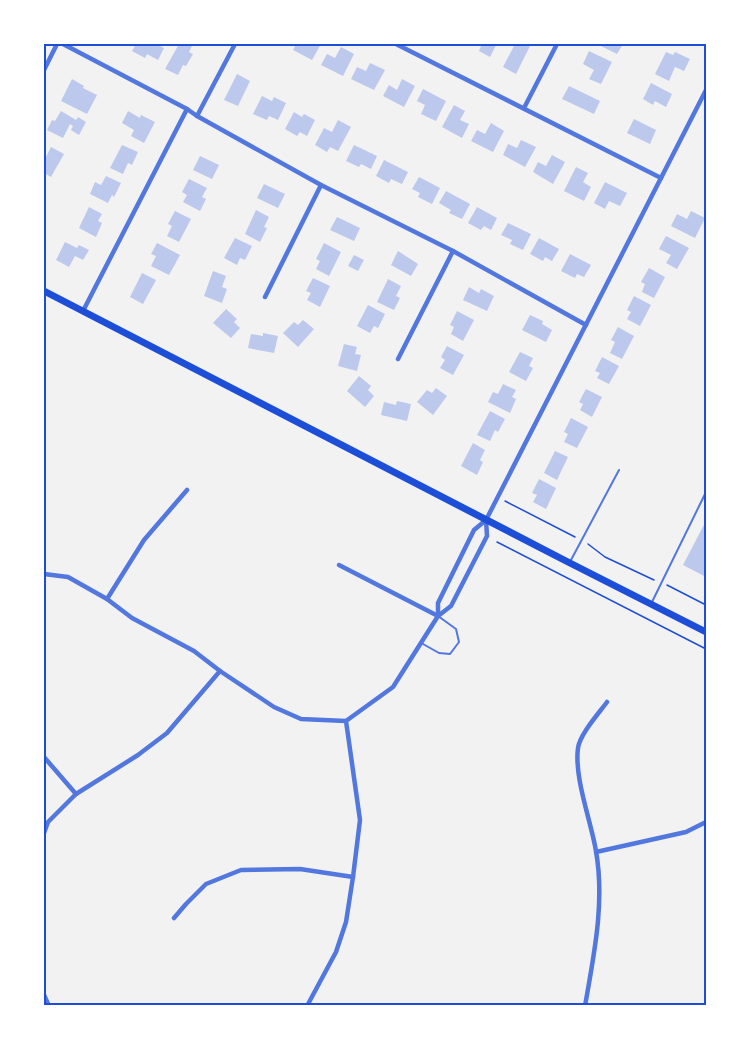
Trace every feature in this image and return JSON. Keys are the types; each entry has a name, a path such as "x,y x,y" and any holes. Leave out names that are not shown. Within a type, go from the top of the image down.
{"main road":[{"path":"44,291 706,632"}],"street":[{"path":"44,70 57,44"},
{"path":"63,44 187,109 321,185 453,251 586,325"},
{"path":"197,116 235,44"},
{"path":"396,44 661,178"},
{"path":"524,108 557,44"},
{"path":"438,616 438,603 474,530 486,520 706,90"},
{"path":"83,311 187,109"},
{"path":"265,297 321,185"},
{"path":"398,359 453,251"},
{"path":"106,599 144,540 187,490"},
{"path":"44,574 68,578 106,599 132,618 194,651 274,707 301,719 346,721 393,687 438,616 451,606 487,536 486,520"},
{"path":"339,565 438,616"},
{"path":"44,833 48,822 76,794 138,755 167,733 220,671"},
{"path":"585,1005 598,933 599,898 597,852 579,774 578,746 590,724 607,702"},
{"path":"307,1005 336,952 346,922 353,877 360,820 346,721"},
{"path":"44,757 76,794"},
{"path":"597,852 686,832 706,822"},
{"path":"174,918 206,884 241,870 300,869 353,877"},
{"path":"44,994 49,1005"}],"lane":[{"path":"570,563 619,470"},
{"path":"651,604 706,492"},
{"path":"421,643 439,653 450,654 459,642 456,629 438,616"}],"path":[{"path":"505,501 582,541 638,574 706,604"},
{"path":"497,542 706,649"}],"building":[{"path":"136,44 156,44 164,48 158,60 147,54 145,58 132,51"},
{"path":"179,44 192,46 189,52 193,54 178,75 165,69"},
{"path":"296,44 321,44 312,60 293,50"},
{"path":"476,44 496,45 490,57 479,51 481,46"},
{"path":"515,44 531,44 516,74 503,67"},
{"path":"597,44 623,44 617,54"},
{"path":"341,47 354,54 343,76 321,65 327,54 335,58"},
{"path":"589,51 612,62 601,84 589,79 594,70 583,64"},
{"path":"666,52 673,55 675,52 690,59 684,71 675,67 669,81 655,74"},
{"path":"370,63 385,70 374,90 351,79 357,67 366,71"},
{"path":"237,74 250,81 238,106 224,100"},
{"path":"72,79 97,95 87,114 61,101"},
{"path":"402,79 415,86 404,107 383,96 389,85 397,90"},
{"path":"651,83 672,94 666,107 655,101 653,105 643,99"},
{"path":"569,86 600,101 594,114 562,99"},
{"path":"423,89 446,101 436,121 421,114 425,105 417,101"},
{"path":"262,96 272,101 274,97 286,103 278,120 269,116 267,120 253,114"},
{"path":"454,105 465,111 460,120 469,124 462,138 442,127"},
{"path":"61,111 76,120 78,117 86,122 79,135 71,130 73,126 70,124 63,138 47,130 52,120 55,121"},
{"path":"128,111 140,118 141,115 155,122 144,143 131,136 134,130 122,123"},
{"path":"294,112 302,117 304,114 315,120 307,136 300,132 297,136 285,129"},
{"path":"634,119 656,130 650,144 627,133"},
{"path":"338,120 351,127 338,151 330,147 327,152 315,145 324,128 332,132"},
{"path":"491,123 504,131 493,152 471,141 477,130 485,134"},
{"path":"521,140 536,147 525,167 503,155 508,144 517,148"},
{"path":"122,145 138,152 132,165 128,163 123,174 110,168"},
{"path":"354,145 377,156 371,169 346,161"},
{"path":"51,147 64,154 51,177 44,173 44,161"},
{"path":"552,155 565,162 553,184 533,172 538,162 546,166"},
{"path":"200,156 219,165 212,179 193,170"},
{"path":"384,160 408,172 402,184 391,179 389,183 376,176"},
{"path":"576,167 588,173 583,182 591,187 584,201 564,191"},
{"path":"106,176 121,183 108,203 90,194 95,182 101,185"},
{"path":"419,177 440,188 432,204 418,197 420,193 412,189"},
{"path":"189,179 207,188 202,197 206,199 200,211 183,202 187,195 182,192"},
{"path":"605,182 627,193 620,206 609,201 605,209 594,203"},
{"path":"264,184 285,194 278,208 257,198"},
{"path":"446,191 470,204 462,219 449,213 451,210 439,203"},
{"path":"89,207 102,214 98,221 102,223 96,237 79,228"},
{"path":"477,207 497,218 491,230 484,226 481,230 468,223"},
{"path":"256,210 269,217 264,227 267,228 260,242 245,234"},
{"path":"175,211 191,219 179,242 167,236 172,226 168,224"},
{"path":"691,211 705,218 695,238 671,226 677,214 687,219"},
{"path":"337,217 360,228 354,241 330,230"},
{"path":"508,223 531,234 523,250 510,244 512,240 501,235"},
{"path":"666,236 689,248 677,269 666,263 671,255 659,249"},
{"path":"235,238 252,246 245,260 240,258 237,265 224,258"},
{"path":"539,238 559,249 552,261 545,257 543,261 530,254"},
{"path":"65,242 77,248 79,245 89,250 83,260 75,256 69,267 56,260"},
{"path":"157,243 180,255 169,275 151,266 156,256 151,254"},
{"path":"324,243 341,252 329,276 316,269 320,261 316,259"},
{"path":"398,251 418,264 411,276 391,265"},
{"path":"570,254 591,265 584,277 577,274 575,278 561,271"},
{"path":"354,255 364,260 358,271 348,266"},
{"path":"649,268 665,277 654,298 642,292 645,284 641,282"},
{"path":"213,271 226,276 222,287 227,289 222,303 204,296"},
{"path":"142,273 156,280 143,304 130,297"},
{"path":"313,278 330,286 320,307 307,300 311,293 306,291"},
{"path":"388,279 401,286 396,296 400,298 394,310 377,302"},
{"path":"469,287 479,293 481,289 494,296 487,311 463,300"},
{"path":"634,296 651,305 640,326 627,319 631,312 627,310"},
{"path":"368,305 385,314 378,328 374,326 370,333 357,326"},
{"path":"226,309 237,319 234,322 240,328 231,338 213,323"},
{"path":"457,311 474,320 463,341 451,334 454,327 450,325"},
{"path":"530,315 543,321 542,324 552,330 546,342 522,330"},
{"path":"303,320 314,329 298,347 283,333 294,322 298,325"},
{"path":"618,327 634,336 622,359 610,353 615,342 611,340"},
{"path":"263,333 278,336 274,353 248,348 251,334 263,336"},
{"path":"344,344 357,347 355,354 361,355 357,371 338,366"},
{"path":"447,346 464,355 453,375 440,368 445,360 441,357"},
{"path":"520,352 533,358 529,366 533,368 526,381 509,372"},
{"path":"602,357 619,366 609,384 597,378 600,373 595,371"},
{"path":"359,376 371,386 368,390 374,396 365,407 347,391"},
{"path":"503,384 516,390 512,397 516,399 510,413 488,402 493,392 498,394"},
{"path":"436,388 447,396 433,415 417,402 427,390 432,393"},
{"path":"586,389 602,397 592,417 580,410 583,404 579,402"},
{"path":"397,401 411,404 407,421 381,415 384,402 396,405"},
{"path":"490,411 505,419 498,432 495,430 490,441 477,435"},
{"path":"571,418 588,427 577,448 564,442 568,434 564,432"},
{"path":"473,443 485,450 477,475 461,466"},
{"path":"555,451 568,457 557,480 544,473"},
{"path":"539,479 556,488 546,509 533,502 537,495 532,493"},
{"path":"706,521 706,577 683,565"}]}
